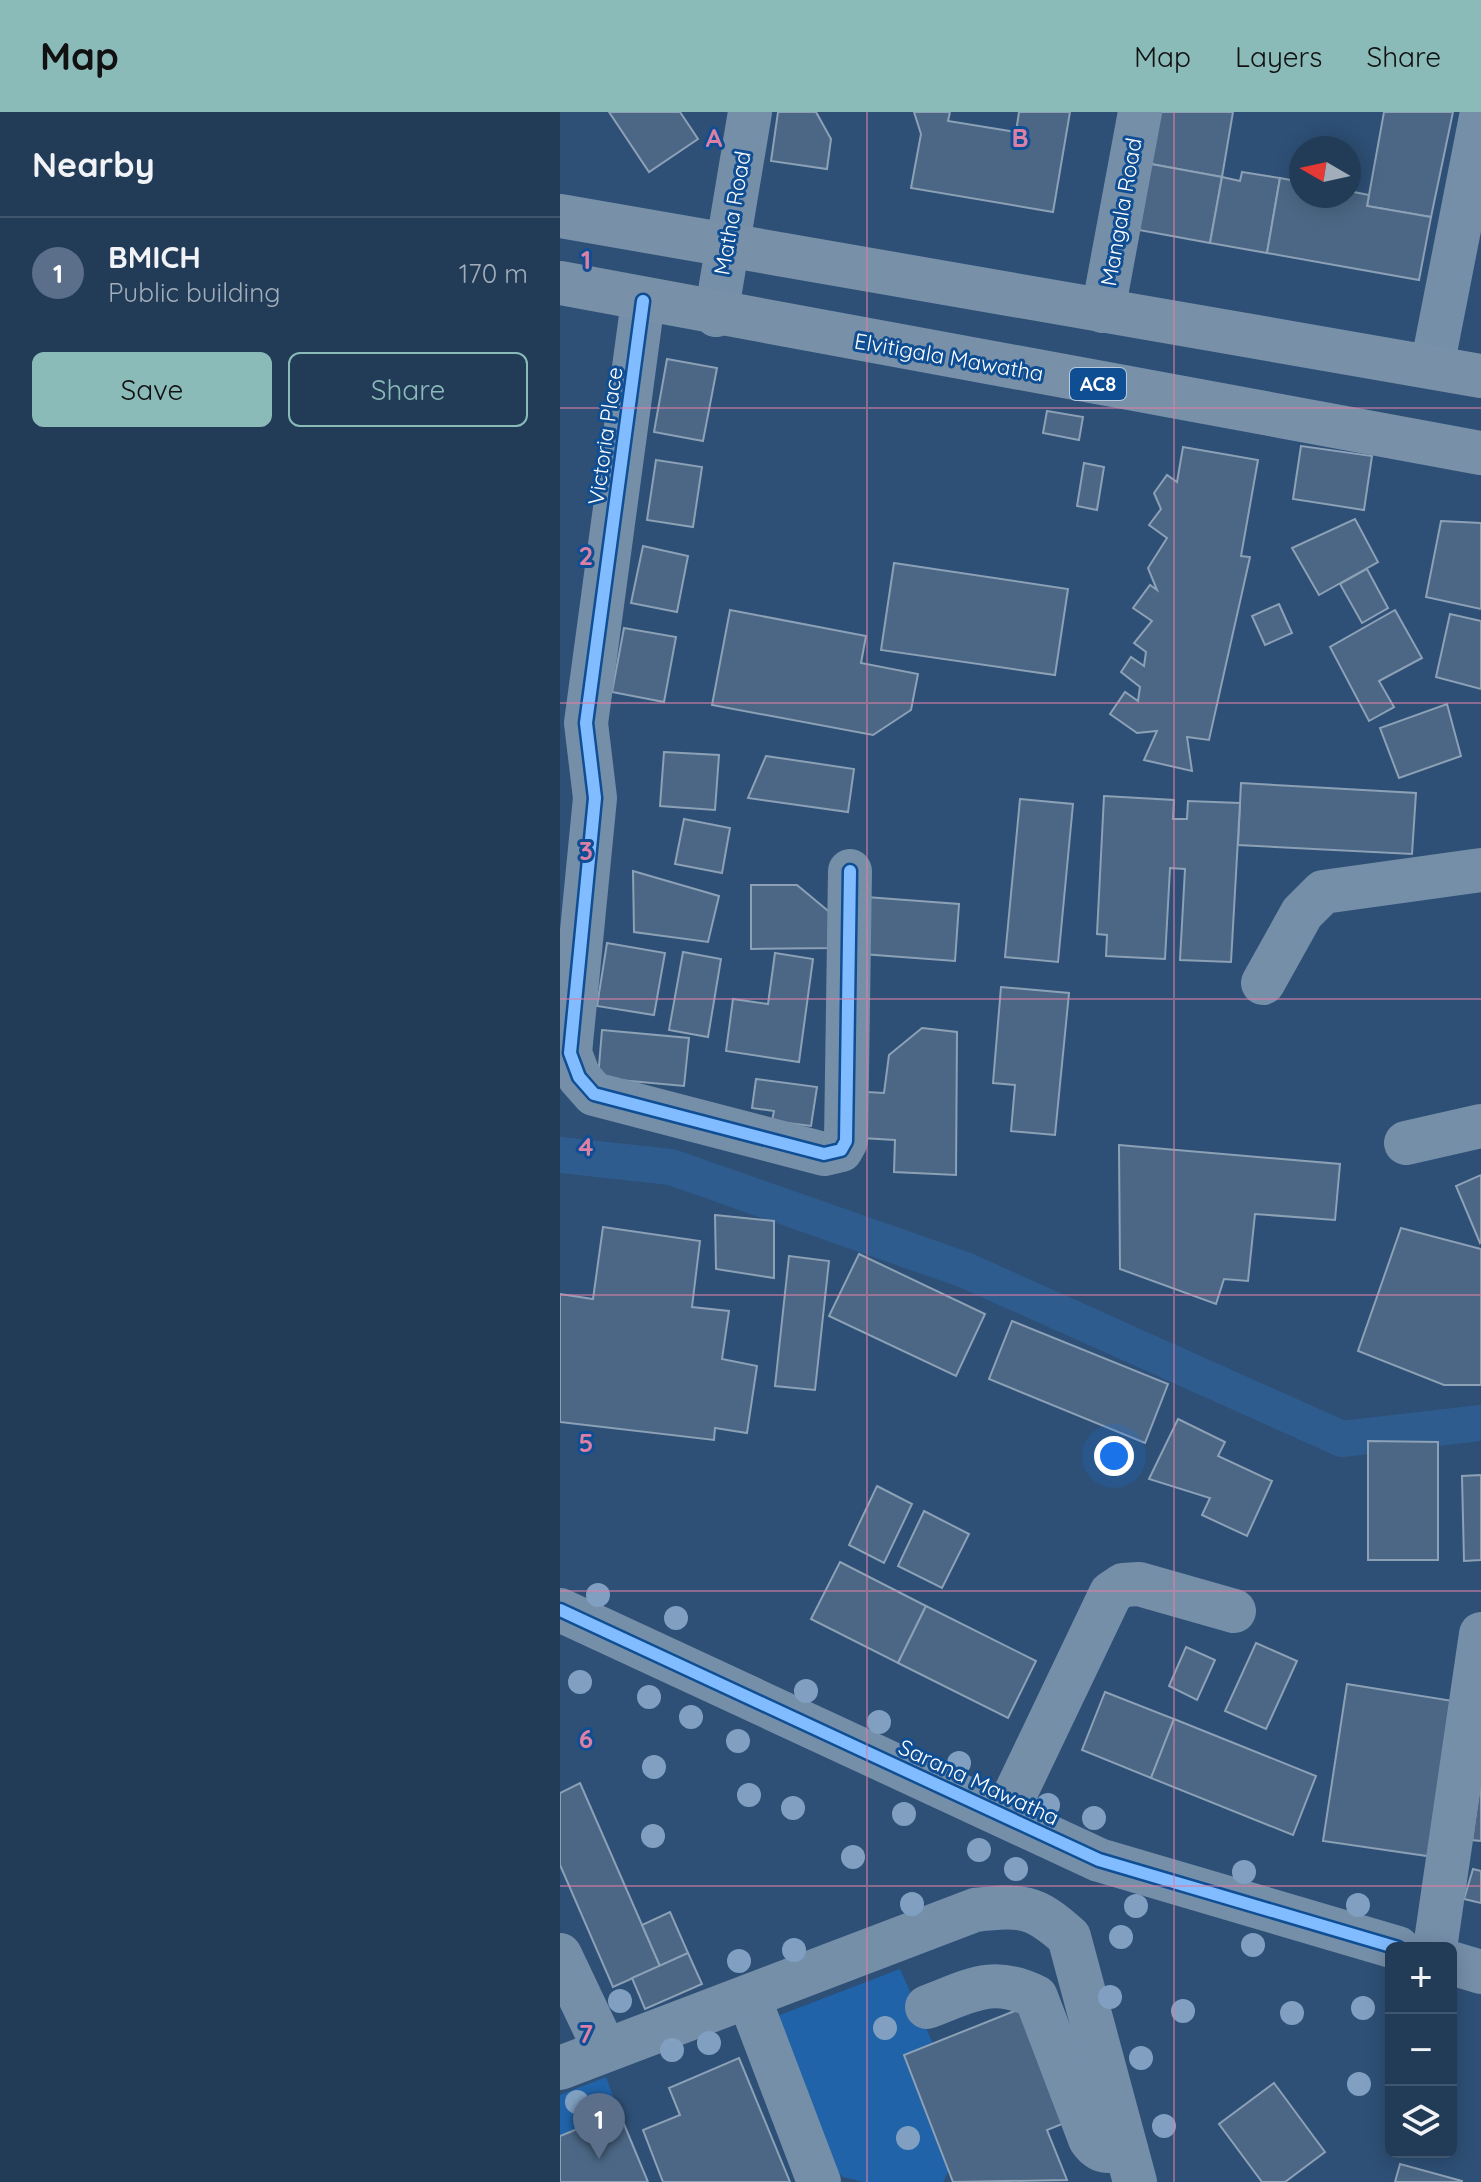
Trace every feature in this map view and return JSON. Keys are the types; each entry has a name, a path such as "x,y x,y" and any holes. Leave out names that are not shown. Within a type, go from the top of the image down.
{"highway":[{"path":"560,216 1481,376"},
{"name":"Elvitigala Mawatha","path":"560,283 716,315 1481,453"}],"street":[{"name":"Matha Road","path":"716,315 750,112"},
{"name":"Mangala Road","path":"1103,311 1140,112"},
{"path":"1432,367 1481,117"},
{"name":"Victoria Place","path":"643,301 586,723 595,798 570,1053 579,1077 594,1094 824,1154 841,1150 846,1141 850,871"},
{"path":"1263,983 1302,913 1323,892 1481,870"},
{"path":"1406,1143 1481,1126"},
{"path":"1005,1815 1111,1593 1123,1585 1139,1584 1234,1611"},
{"name":"Sarana Mawatha","path":"560,1610 1099,1860 1385,1944"},
{"path":"1436,1942 1481,1634"},
{"path":"560,2068 975,1910 1007,1906 1042,1912 1069,1937 1130,2166"},
{"path":"560,1955 605,2050"},
{"path":"1457,1965 1481,1972"},
{"path":"927,2007 991,1983 1013,1985 1036,1997 1090,2139 1096,2148 1130,2166"},
{"path":"749,1998 819,2182"}],"shaded area":[{"path":"900,1969 933,2044 904,2056 949,2170 943,2182 864,2182 843,2177 824,2159 772,2018"},
{"path":"606,2077 619,2112 560,2136 560,2095"}],"building":[{"path":"609,112 680,112 698,139 649,172"},
{"path":"778,112 816,112 831,139 827,169 771,161"},
{"path":"914,112 950,112 948,121 1016,132 1019,112 1070,112 1053,212 911,188 921,134"},
{"path":"1160,112 1233,112 1222,177 1151,164"},
{"path":"1384,112 1453,112 1431,217 1367,206"},
{"path":"1151,164 1222,177 1210,243 1139,230"},
{"path":"1242,172 1280,178 1267,253 1210,243 1222,177 1240,181"},
{"path":"1280,178 1289,180 1289,208 1361,208 1361,193 1369,195 1367,206 1431,217 1419,280 1267,253"},
{"path":"667,359 717,368 703,441 654,432"},
{"path":"1047,411 1083,417 1079,440 1043,433"},
{"path":"1301,446 1372,456 1364,510 1293,499"},
{"path":"1183,447 1258,460 1241,556 1250,557 1209,740 1187,737 1192,771 1144,760 1157,731 1137,733 1110,714 1125,692 1138,701 1140,687 1121,672 1131,657 1144,666 1146,652 1134,643 1152,621 1133,608 1150,585 1157,590 1148,568 1167,538 1149,525 1161,509 1154,493 1167,475 1177,482"},
{"path":"656,460 702,467 693,527 647,520"},
{"path":"1084,463 1104,467 1097,510 1077,506"},
{"path":"1355,519 1378,562 1319,595 1292,548"},
{"path":"1441,521 1481,523 1481,609 1426,597"},
{"path":"643,546 688,556 677,612 631,603"},
{"path":"894,563 1068,589 1055,675 881,650"},
{"path":"1367,569 1388,608 1362,623 1340,584"},
{"path":"1279,604 1292,633 1265,645 1252,616"},
{"path":"730,610 866,636 861,663 918,674 911,710 873,735 712,705"},
{"path":"1395,610 1422,658 1379,681 1394,707 1369,721 1330,647"},
{"path":"1450,614 1481,621 1481,689 1436,677"},
{"path":"624,628 676,637 664,702 612,692"},
{"path":"1447,704 1461,756 1399,778 1380,728"},
{"path":"664,752 719,755 715,810 660,806"},
{"path":"766,756 854,769 848,812 748,798"},
{"path":"1241,783 1416,793 1412,854 1238,845"},
{"path":"1104,796 1174,800 1173,819 1187,819 1188,801 1240,803 1231,962 1180,960 1185,869 1170,868 1165,959 1106,956 1107,935 1097,934"},
{"path":"1020,799 1073,804 1058,962 1005,957"},
{"path":"684,819 730,828 722,873 675,864"},
{"path":"633,871 719,896 708,942 634,932"},
{"path":"751,885 797,885 833,915 834,948 751,949"},
{"path":"866,897 959,904 955,961 862,954"},
{"path":"607,943 665,953 654,1015 597,1006"},
{"path":"683,952 721,959 708,1037 669,1030"},
{"path":"775,953 813,959 799,1062 726,1051 733,999 768,1004"},
{"path":"1001,987 1069,993 1055,1135 1011,1131 1015,1085 993,1083"},
{"path":"922,1028 957,1032 956,1175 894,1172 895,1140 862,1138 867,1092 884,1093 889,1055"},
{"path":"602,1030 689,1038 684,1086 598,1078"},
{"path":"756,1079 817,1087 811,1126 772,1121 774,1111 752,1108"},
{"path":"1119,1145 1340,1164 1335,1220 1255,1214 1248,1281 1224,1279 1216,1304 1120,1269"},
{"path":"1481,1175 1481,1242 1480,1243 1456,1186"},
{"path":"715,1215 774,1221 774,1278 716,1269"},
{"path":"603,1227 700,1241 692,1307 729,1311 722,1359 757,1366 747,1433 715,1428 714,1440 560,1422 560,1294 593,1299"},
{"path":"1401,1228 1481,1249 1481,1385 1444,1385 1358,1351"},
{"path":"859,1254 985,1314 956,1376 829,1316"},
{"path":"789,1256 829,1261 815,1390 775,1386"},
{"path":"1012,1321 1168,1384 1145,1443 989,1379"},
{"path":"1178,1419 1225,1442 1218,1456 1272,1481 1247,1536 1202,1515 1210,1498 1149,1479"},
{"path":"1368,1441 1438,1442 1438,1560 1368,1560"},
{"path":"1481,1475 1481,1560 1464,1561 1462,1476"},
{"path":"877,1486 912,1504 884,1563 849,1545"},
{"path":"924,1511 969,1534 942,1588 898,1566"},
{"path":"840,1562 926,1606 898,1663 811,1619"},
{"path":"926,1606 1036,1661 1008,1718 898,1663"},
{"path":"1256,1643 1297,1661 1266,1729 1225,1711"},
{"path":"1186,1647 1215,1660 1197,1700 1169,1686"},
{"path":"1347,1684 1453,1701 1441,1858 1323,1841"},
{"path":"1105,1692 1174,1719 1151,1778 1082,1750"},
{"path":"1174,1719 1316,1776 1293,1835 1151,1778"},
{"path":"1481,1777 1481,1841 1472,1840"},
{"path":"580,1783 660,1966 613,1987 560,1865 560,1793"},
{"path":"1473,1869 1481,1871 1481,1903 1464,1899"},
{"path":"670,1912 688,1953 660,1966 642,1925"},
{"path":"688,1953 702,1984 645,2009 632,1978"},
{"path":"1022,2008 1067,2122 1047,2130 1067,2180 953,2182 904,2055"},
{"path":"739,2058 790,2182 663,2182 643,2130 680,2115 669,2088"},
{"path":"1274,2083 1325,2152 1285,2182 1262,2182 1219,2124"},
{"path":"619,2112 648,2182 560,2182 560,2136"},
{"path":"1400,2164 1462,2181 1462,2182 1395,2182"}],"waterway":[{"path":"560,1155 671,1167 965,1270 1342,1439 1481,1423"}],"cycle path":[{"path":"643,301 586,723 595,798 570,1053 579,1077 594,1094 824,1154 841,1150 846,1141 850,871"},
{"path":"560,1610 1099,1860 1385,1944"}],"place":[{"name":"BMICH","path":"599,2159"}]}
